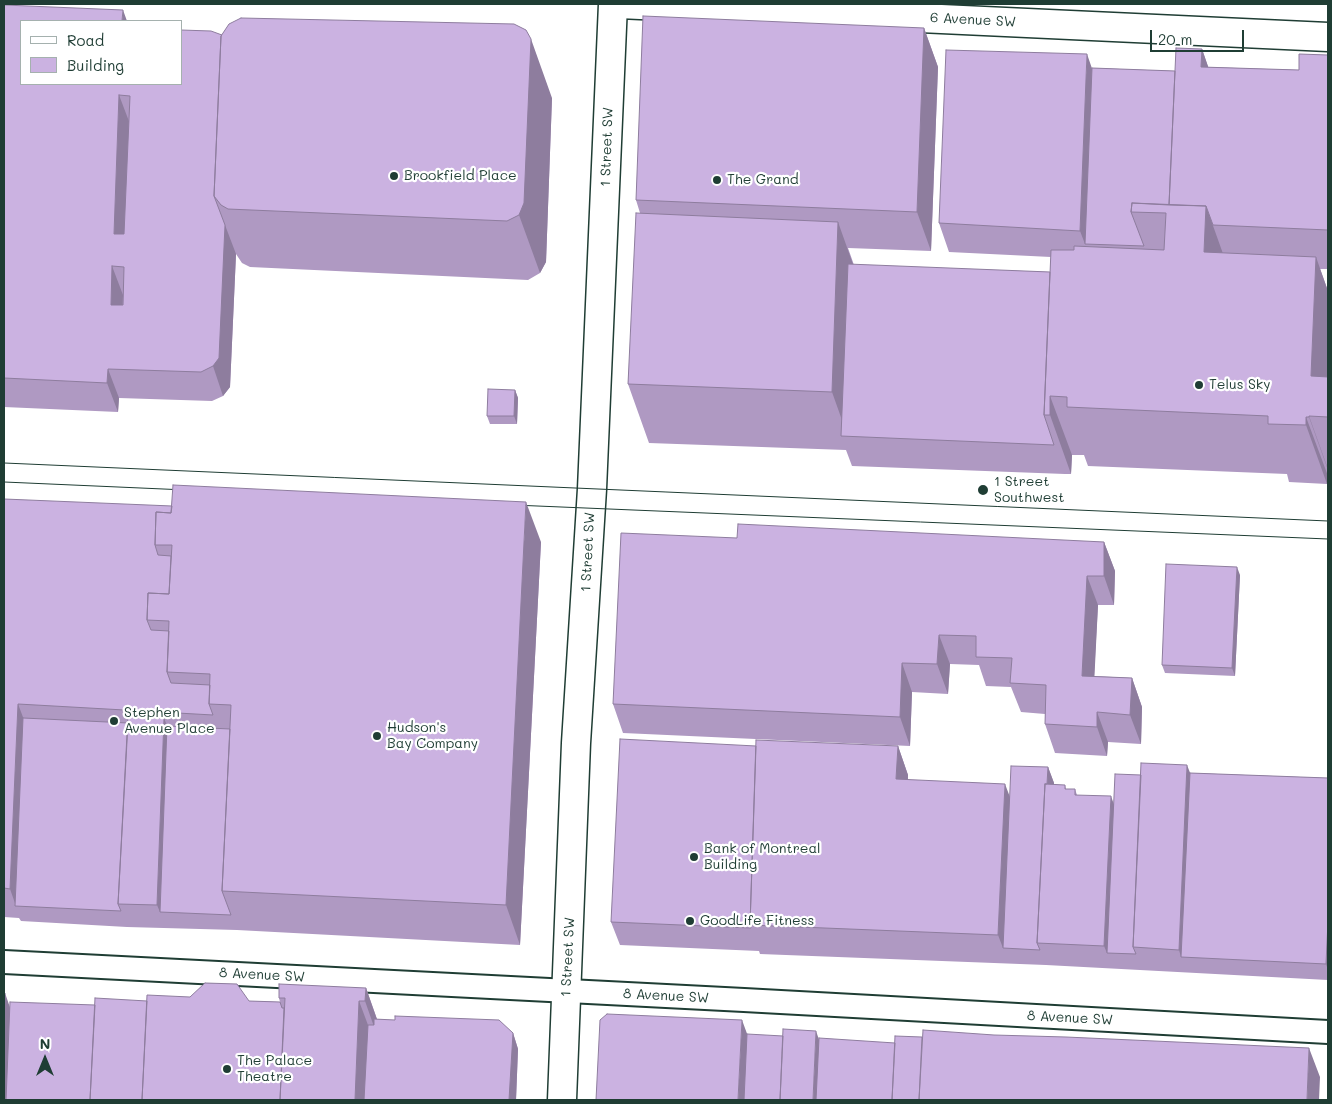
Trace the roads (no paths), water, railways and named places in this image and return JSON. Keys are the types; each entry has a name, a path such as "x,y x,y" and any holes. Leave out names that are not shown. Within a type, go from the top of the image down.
{"street":[{"name":"1 Street SW","path":"562,1100 576,743 592,489 613,4"},
{"name":"6 Avenue SW","path":"619,4 1328,37"},
{"name":"8 Avenue SW","path":"4,962 1328,1032"}],"tram line":[{"path":"4,463 1328,521"},
{"path":"4,482 186,490"},
{"path":"513,505 1328,539"}],"place":[{"name":"Brookfield Place","path":"394,176"},
{"name":"The Grand","path":"717,180"},
{"name":"Telus Sky","path":"1199,385"},
{"name":"1 Street Southwest","path":"983,490"},
{"name":"Stephen Avenue Place","path":"114,721"},
{"name":"Hudson's Bay Company","path":"377,736"},
{"name":"Bank of Montreal Building","path":"694,857"},
{"name":"GoodLife Fitness","path":"690,921"},
{"name":"The Palace Theatre","path":"227,1069"}]}
